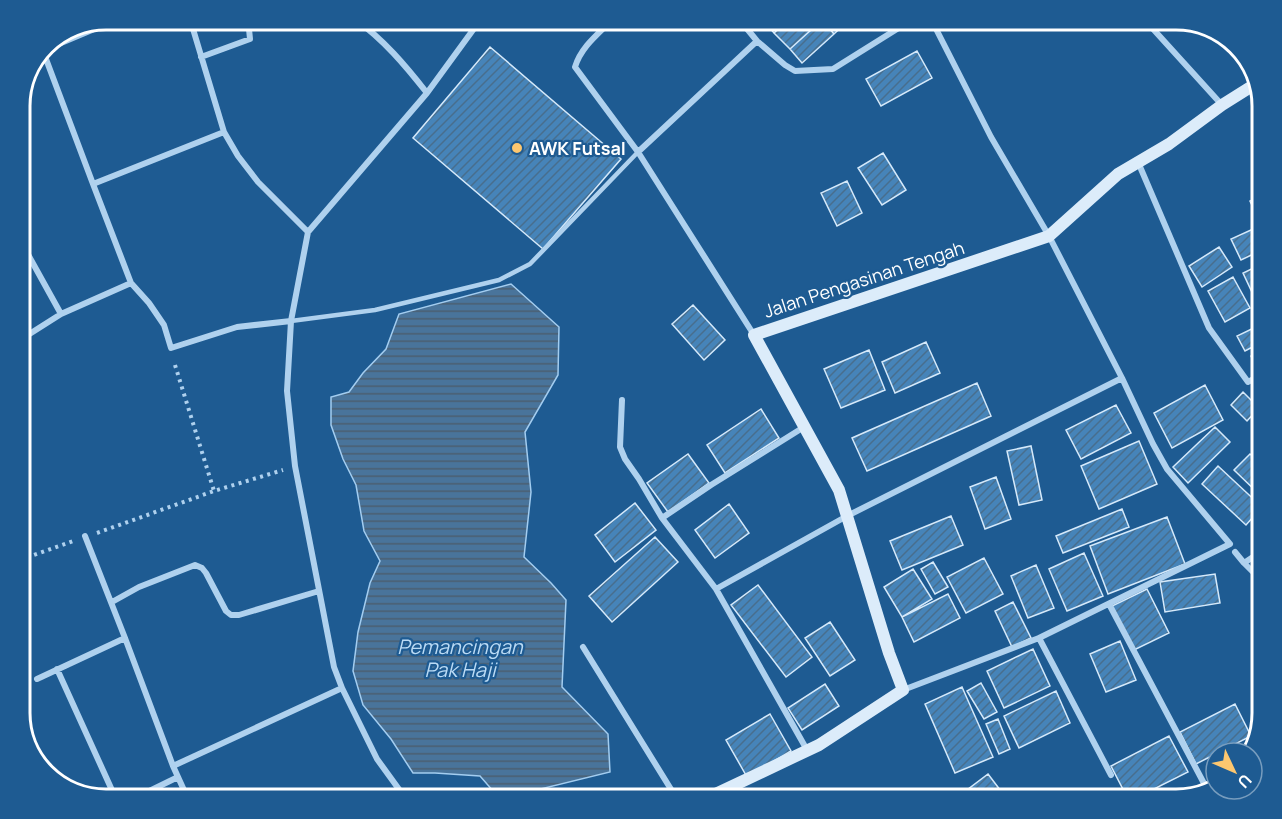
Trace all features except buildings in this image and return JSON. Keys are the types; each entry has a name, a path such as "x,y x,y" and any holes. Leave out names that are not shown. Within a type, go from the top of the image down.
{"street":[{"path":"193,30 224,132 238,156 258,182 308,232"},
{"path":"201,57 250,39 249,30"},
{"path":"369,30 401,60 428,93"},
{"path":"398,789 377,759 342,688 334,666 295,466 287,391 291,321 308,232 428,93 474,30"},
{"path":"602,30 578,56 575,67 638,152 754,335"},
{"path":"748,30 757,41 785,65 795,70 833,69 895,30"},
{"path":"727,789 819,745 903,690 1039,638 1230,544 1167,469 1049,236 991,137 936,30"},
{"path":"1153,30 1222,105"},
{"path":"69,40 91,31"},
{"path":"638,152 757,41"},
{"path":"46,60 130,283 149,303 164,325 171,348 237,327 291,321"},
{"name":"Jalan Pengasinan Tengah","path":"903,690 889,653 839,490 754,335 1049,236 1118,174 1169,144 1249,88"},
{"path":"93,183 224,132"},
{"path":"1138,162 1209,328 1248,382 1252,380"},
{"path":"30,258 61,314"},
{"path":"30,334 61,314 130,283"},
{"path":"716,589 847,516 1122,378"},
{"path":"622,400 620,447 625,459 662,518 716,589 807,750"},
{"path":"662,518 804,427"},
{"path":"86,537 172,766 183,789"},
{"path":"1235,552 1252,571"},
{"path":"1244,563 1252,558"},
{"path":"112,602 139,587 195,565 206,573 226,611 231,615 239,615 319,591"},
{"path":"1109,604 1204,783"},
{"path":"37,679 125,638"},
{"path":"1039,638 1111,775"},
{"path":"583,647 670,789"},
{"path":"57,669 111,789"},
{"path":"172,766 342,688"},
{"path":"155,789 178,777"}],"lane":[{"path":"291,321 375,310 511,274 530,264 638,152"}],"path":[{"path":"175,365 214,491"},
{"path":"30,557 214,491 295,466"}],"water":[{"name":"Pemancingan Pak Haji","path":"511,284 559,327 558,375 525,432 531,492 524,557 566,600 562,687 608,734 610,772 541,789 491,789 480,776 413,773 391,739 363,705 353,671 358,632 370,583 380,561 364,531 356,485 343,459 331,425 331,397 349,392 386,349 399,314"}],"place":[{"name":"AWK Futsal","path":"517,148"}]}
